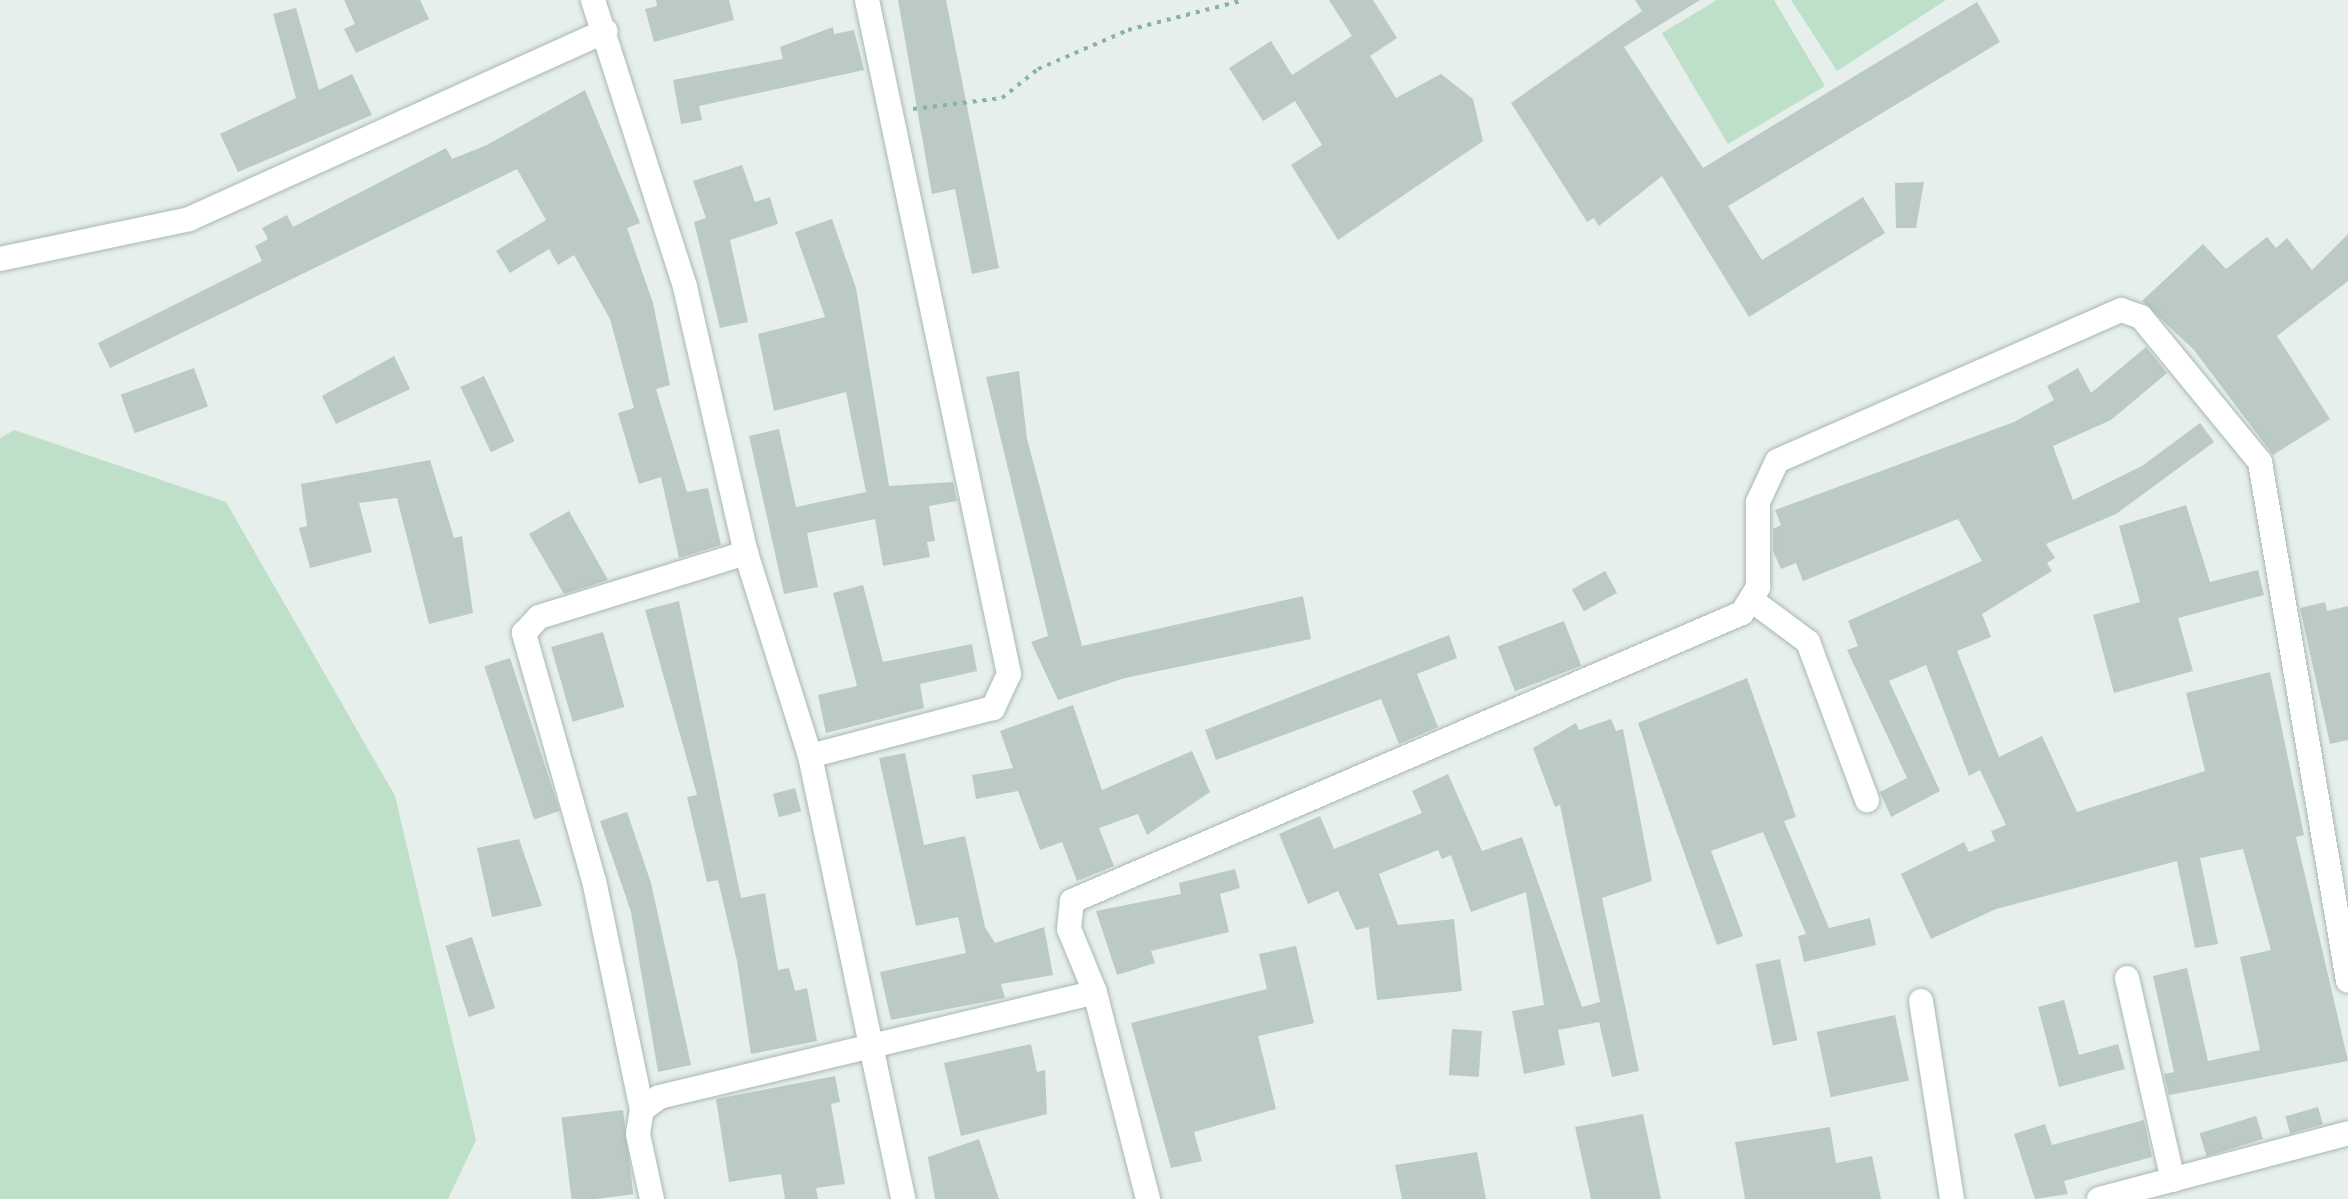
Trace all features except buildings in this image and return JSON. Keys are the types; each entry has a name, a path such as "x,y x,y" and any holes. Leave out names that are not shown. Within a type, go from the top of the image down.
{"street":[{"path":"593,0 606,31 685,287 746,553 810,756 874,1040 903,1199"},
{"path":"810,756 993,708 1009,674 867,0"},
{"path":"0,259 189,219 606,31"},
{"path":"1148,1199 1095,992 1069,929 1072,901 1090,888 1742,613 1753,601 1758,502 1777,461 2107,313 2132,311 2260,462 2348,981"},
{"path":"652,1199 638,1134 642,1110 594,881 524,633 539,617 746,553"},
{"path":"1753,601 1808,642 1867,800"},
{"path":"2127,978 2173,1180"},
{"path":"642,1110 659,1097 874,1040 1095,992"},
{"path":"1921,1001 1952,1199"},
{"path":"2099,1199 2348,1133"}],"path":[{"path":"891,114 1002,98 1038,69 1128,30 1244,0"}],"green space":[{"path":"1717,0 1774,0 1825,86 1728,144 1662,33"},
{"path":"1791,0 1946,0 1837,71"},
{"path":"14,430 226,502 395,796 476,1140 448,1199 0,1199 0,438"}]}
